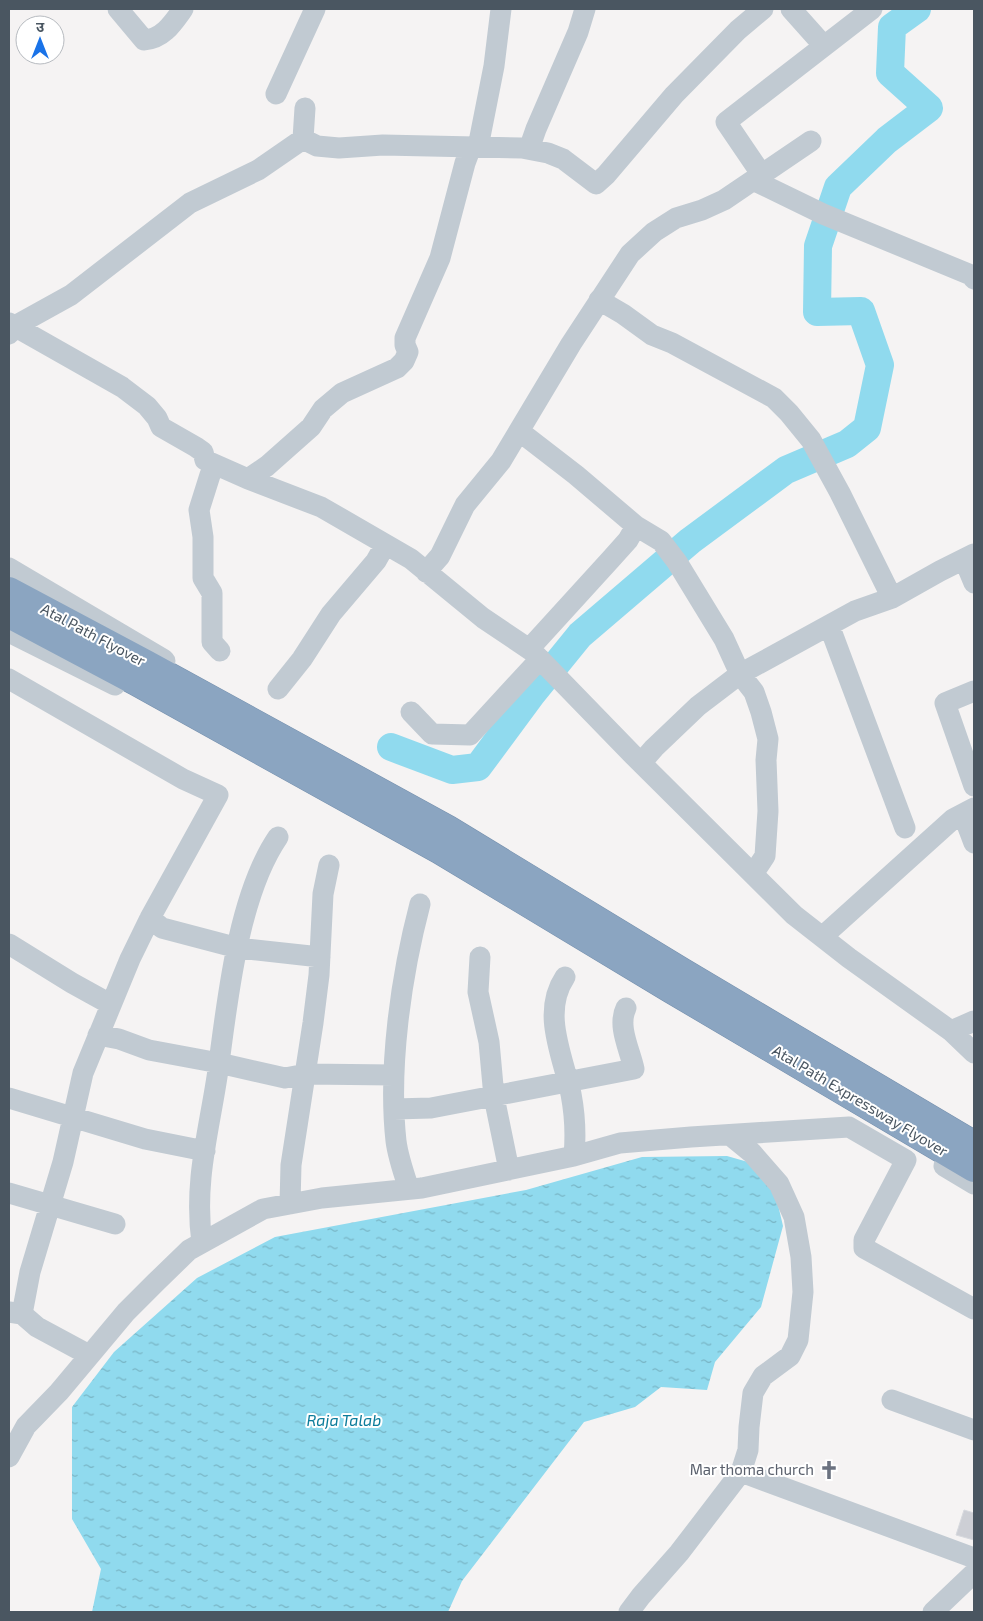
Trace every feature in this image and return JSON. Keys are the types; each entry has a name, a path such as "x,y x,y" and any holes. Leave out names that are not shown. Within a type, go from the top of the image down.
{"highway":[{"name":"Atal Path Flyover","path":"9,591 171,690 443,839"},
{"name":"Atal Path Flyover","path":"9,614 142,673"},
{"name":"Atal Path Expressway Flyover","path":"443,839 864,1091 974,1168"},
{"name":"Atal Path Expressway Flyover","path":"864,1091 974,1144"}],"street":[{"path":"118,9 144,40 152,40 170,28 184,9"},
{"path":"276,94 314,9"},
{"path":"248,479 267,466 310,428 323,409 342,393 398,368 404,362 408,352 405,338 440,258 465,163 474,147 494,66 501,9"},
{"path":"529,149 578,32 584,9"},
{"path":"303,139 317,146 339,148 383,145 529,149 548,153 563,159 596,184 611,170 674,95 738,30 763,9"},
{"path":"791,9 824,46"},
{"path":"872,9 726,122 759,178 823,214 972,275 974,279"},
{"path":"303,139 305,108"},
{"path":"11,328 71,295 190,203 258,170 303,139"},
{"path":"426,572 440,556 465,505 501,462 598,300 630,254 654,232 676,218 702,210 724,200 811,142"},
{"path":"598,300 623,314 652,335 672,343 774,398 789,413 811,440 852,516 892,598"},
{"path":"11,328 122,387 147,406 158,418 161,427 203,452 204,460 321,507 411,559 483,618 534,654 794,915 951,1031 974,1053"},
{"path":"519,432 576,475 636,526 661,541 677,562 724,639 740,674 754,692 762,712 768,739 766,760 768,812 765,856 753,874"},
{"path":"215,465 199,510 203,537 203,578 212,593 212,642 220,652"},
{"path":"411,712 432,734 470,735 628,540 636,526"},
{"path":"278,688 302,659 331,614 376,561 386,545"},
{"path":"641,763 698,706 740,674 829,625 855,611 892,598 969,557 974,583"},
{"path":"9,568 163,659 171,690 141,698 9,632"},
{"path":"829,625 905,828"},
{"path":"9,679 182,779 218,795 150,918 110,1004 83,1073 63,1162 16,1313 89,1356"},
{"path":"974,691 945,703 974,786"},
{"path":"822,937 953,819 969,811 974,843"},
{"path":"202,1243 199,1222 199,1184 219,1063 221,1037 247,905 270,849 278,837"},
{"path":"290,1204 291,1165 306,1074 319,975 323,894 330,865"},
{"path":"409,1189 396,1143 394,1074 399,1016 411,938 420,904"},
{"path":"150,918 162,928 238,948 320,957"},
{"path":"9,944 110,1004"},
{"path":"480,957 478,992 489,1042 494,1097 508,1170"},
{"path":"565,977 558,988 554,1009 556,1040 568,1082 576,1132 574,1156"},
{"path":"394,1109 431,1108 634,1070 623,1028 622,1015 626,1008"},
{"path":"951,1031 974,1021"},
{"path":"752,1025 907,1093 974,1132"},
{"path":"752,1025 889,1131 974,1184"},
{"path":"98,1035 150,1050 285,1078 306,1074 394,1074"},
{"path":"9,1098 145,1139 204,1151"},
{"path":"9,1457 26,1426 60,1392 126,1312 156,1282 189,1250 263,1209 322,1198 409,1189 574,1156 620,1142 849,1127 906,1160 864,1240 864,1248 974,1309"},
{"path":"629,1612 679,1552 741,1472 748,1450 753,1392 763,1376 790,1356 798,1340 803,1292 801,1257 794,1217 779,1184 752,1153 730,1135"},
{"path":"9,1193 115,1224"},
{"path":"892,1400 974,1430"},
{"path":"741,1472 974,1558"},
{"path":"933,1612 974,1573"}],"water":[{"name":"Raja Talab","path":"727,1156 748,1162 775,1192 783,1226 761,1307 715,1362 707,1390 661,1387 635,1407 584,1422 462,1581 448,1612 92,1612 101,1569 72,1519 72,1407 114,1352 197,1278 275,1237 526,1190 642,1157"}],"building":[{"path":"964,1510 974,1513 974,1540 956,1535"}],"waterway":[{"path":"391,747 452,770 478,767 532,694 580,635 690,541 786,470 847,444 867,428 880,365 861,311 817,312 818,246 838,187 887,140 929,108 890,73 892,27 917,9"}],"place":[{"name":"Mar thoma church","path":"829,1470"}]}
